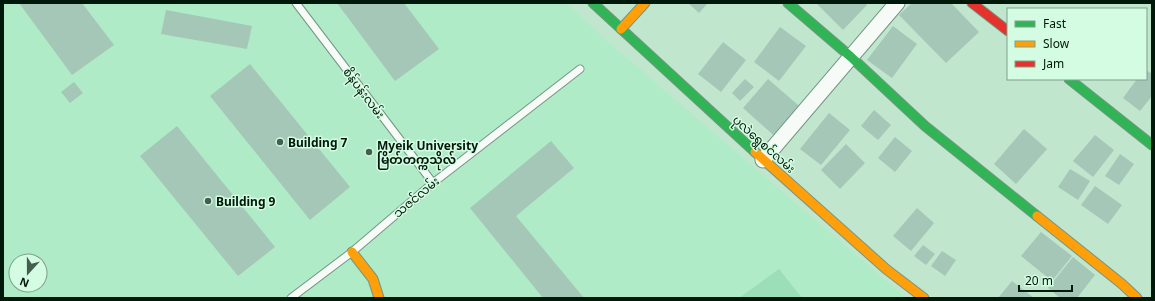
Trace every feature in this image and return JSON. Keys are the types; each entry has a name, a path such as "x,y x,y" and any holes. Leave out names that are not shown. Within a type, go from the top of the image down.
{"street":[{"name":"ပုလဲရွေစင်လမ်း","path":"593,3 763,160 886,269 924,298"},
{"path":"621,29 645,3"},
{"path":"788,3 851,57 925,126 1122,284 1137,298"},
{"path":"763,160 897,3"},
{"path":"972,3 1007,31"},
{"path":"1070,80 1152,145"},
{"path":"352,252 374,279 378,298"}],"lane":[{"name":"စိန်ပန်းလမ်း","path":"296,3 432,183"},
{"name":"သဇင်လမ်း","path":"291,298 352,252 432,183 580,69"}],"shaded area":[{"name":"Myeik University မြိတ်တက္ကသိုလ်","path":"3,3 567,3 608,42 906,298 3,298"},
{"path":"779,269 802,298 739,298"}],"building":[{"path":"19,3 82,3 114,45 72,75"},
{"path":"337,3 404,3 439,49 395,81"},
{"path":"688,3 708,3 699,13"},
{"path":"816,3 865,3 867,5 843,30"},
{"path":"912,3 951,3 979,32 946,63 899,15"},
{"path":"166,10 252,26 247,49 161,34"},
{"path":"893,26 917,44 892,78 867,60"},
{"path":"780,27 806,46 779,81 754,62"},
{"path":"723,42 746,60 721,92 698,74"},
{"name":"Building 7","path":"250,64 350,187 310,220 210,96"},
{"path":"1147,71 1152,74 1152,96 1140,111 1123,98 1136,80 1147,80"},
{"path":"745,79 754,87 740,101 732,93"},
{"path":"768,79 805,111 779,140 743,108"},
{"path":"74,82 83,93 70,103 61,92"},
{"path":"874,110 891,125 878,140 861,126"},
{"path":"829,113 850,130 821,165 800,149"},
{"name":"Building 9","path":"177,126 275,247 238,276 140,156"},
{"path":"1024,129 1047,149 1016,184 994,164"},
{"path":"1095,135 1114,150 1093,177 1073,161"},
{"path":"895,137 912,151 895,172 878,158"},
{"path":"551,141 574,168 516,216 584,298 543,298 470,208"},
{"path":"846,144 865,163 840,189 821,170"},
{"path":"1120,154 1134,164 1119,185 1105,176"},
{"path":"1070,169 1090,181 1078,200 1058,187"},
{"path":"1095,186 1122,205 1108,224 1081,205"},
{"path":"917,208 934,223 911,251 893,236"},
{"path":"1041,232 1072,256 1052,281 1021,256"},
{"path":"923,245 935,254 926,265 914,256"},
{"path":"942,251 956,260 945,276 931,266"},
{"path":"1073,257 1095,275 1077,298 1060,298 1048,288"},
{"path":"1012,281 1034,298 998,298"}],"traffic: fast":[{"path":"593,3 755,152"},
{"path":"788,3 851,57 925,126 1037,216"},
{"path":"1070,80 1152,145"}],"traffic: slow":[{"path":"621,29 645,3"},
{"path":"755,152 886,269 924,298"},
{"path":"1037,216 1122,284 1137,298"},
{"path":"352,252 373,279 379,298"}],"traffic: jam":[{"path":"972,3 1007,30"}],"place":[{"name":"Building 7","path":"280,142"},
{"name":"Myeik University မြိတ်တက္ကသိုလ်","path":"369,152"},
{"name":"Building 9","path":"208,201"}]}
